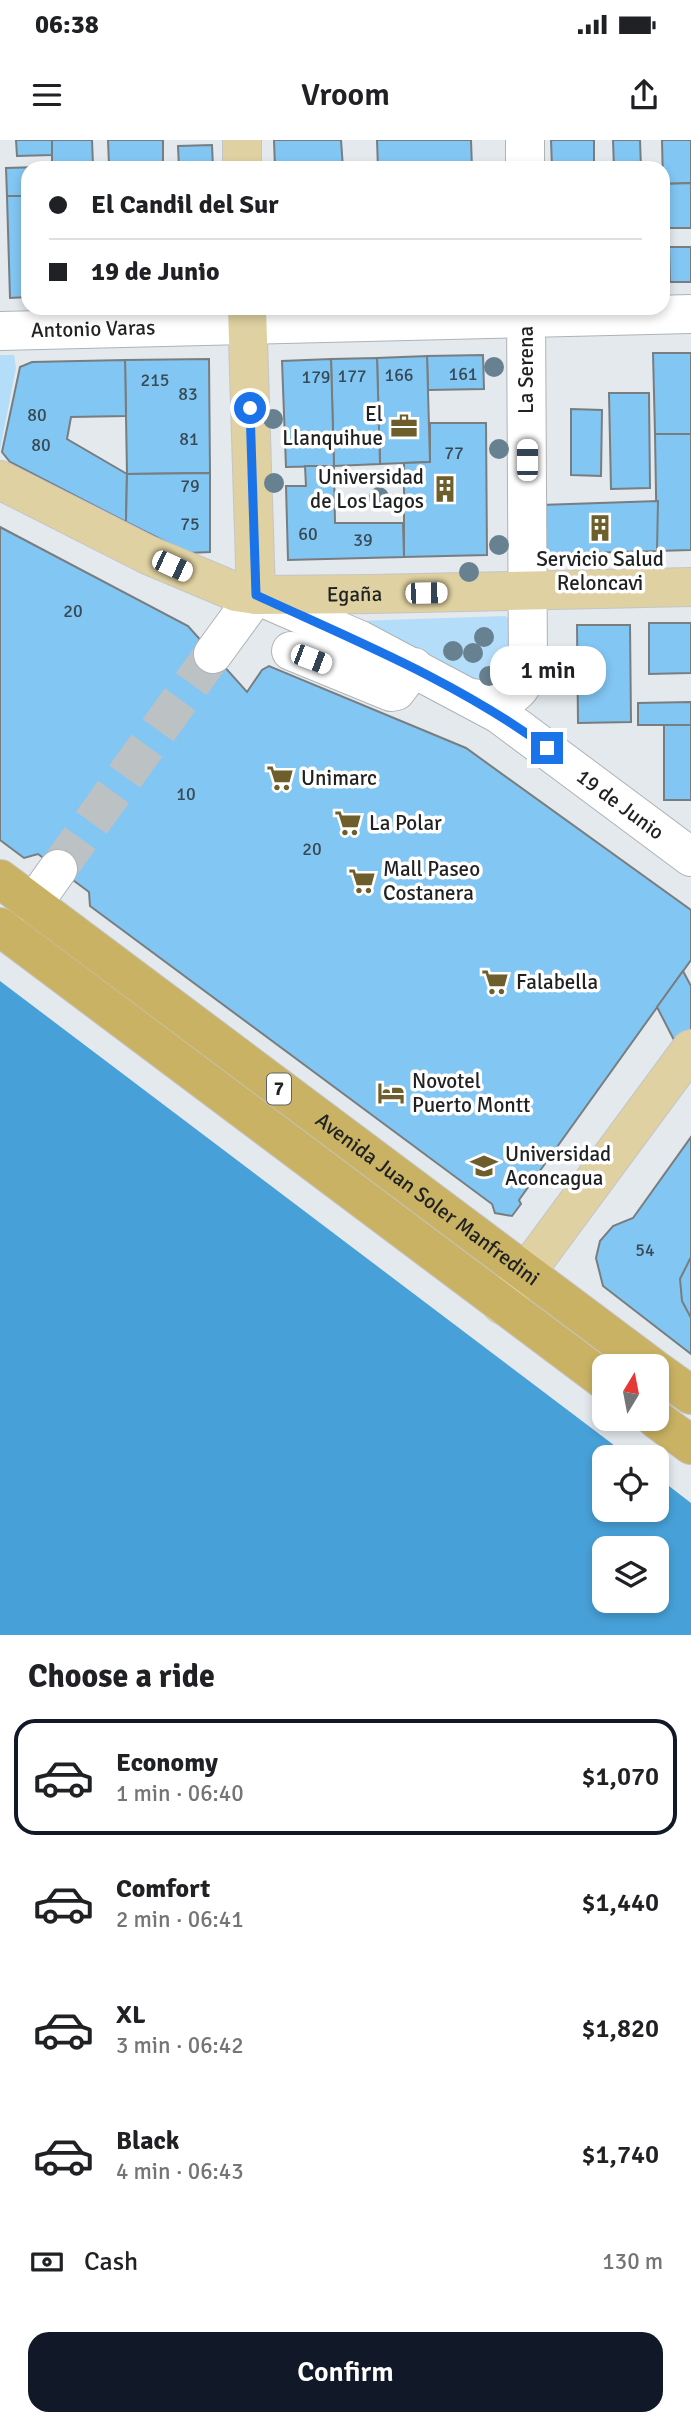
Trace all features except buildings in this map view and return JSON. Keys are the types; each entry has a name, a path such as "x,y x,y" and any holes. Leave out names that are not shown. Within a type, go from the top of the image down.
{"highway":[{"name":"Avenida Juan Soler Manfredini","path":"0,879 635,1354"},
{"name":"Avenida Juan Soler Manfredini","path":"0,927 592,1371"},
{"name":"Avenida Juan Soler Manfredini","path":"669,1379 691,1395"},
{"path":"669,1429 691,1445"}],"main road":[{"path":"242,140 242,161"},
{"path":"247,317 256,595"},
{"name":"Egaña","path":"0,480 194,576 236,592 256,595 528,575 691,587"},
{"path":"502,1305 691,1049"}],"street":[{"path":"525,140 525,161"},
{"name":"Antonio Varas","path":"670,314 691,314"},
{"name":"Antonio Varas","path":"0,331 247,317 386,315"},
{"name":"La Serena","path":"472,698 500,701 518,692 524,684 530,656 526,315"},
{"path":"213,654 256,595"},
{"name":"19 de Junio","path":"256,595 414,667 472,698 526,733 691,857"},
{"path":"310,619 285,661 391,692 396,691 414,667"},
{"path":"33,904 58,869"},
{"path":"134,1029 182,1048 297,1133"}],"shaded area":[{"path":"0,355 14,355 16,368 0,450"},
{"path":"509,618 513,659 501,680 479,684 357,621"}],"water":[{"path":"0,981 592,1429 592,1432 597,1432 614,1445 592,1445 592,1522 669,1522 669,1486 691,1503 691,1635 0,1635"}],"tunnel":[{"path":"58,869 213,654"}],"place":[{"name":"El Llanquihue","path":"404,426"},
{"name":"Universidad de Los Lagos","path":"445,489"},
{"name":"Servicio Salud Reloncavi","path":"600,528"},
{"name":"Unimarc","path":"280,778"},
{"name":"La Polar","path":"348,823"},
{"name":"Mall Paseo Costanera","path":"362,881"},
{"name":"Falabella","path":"495,982"},
{"name":"Novotel Puerto Montt","path":"391,1093"},
{"name":"Universidad Aconcagua","path":"484,1166"}],"route":[{"path":"250,408 256,595 360,640 414,667 499,714 547,748"}]}
